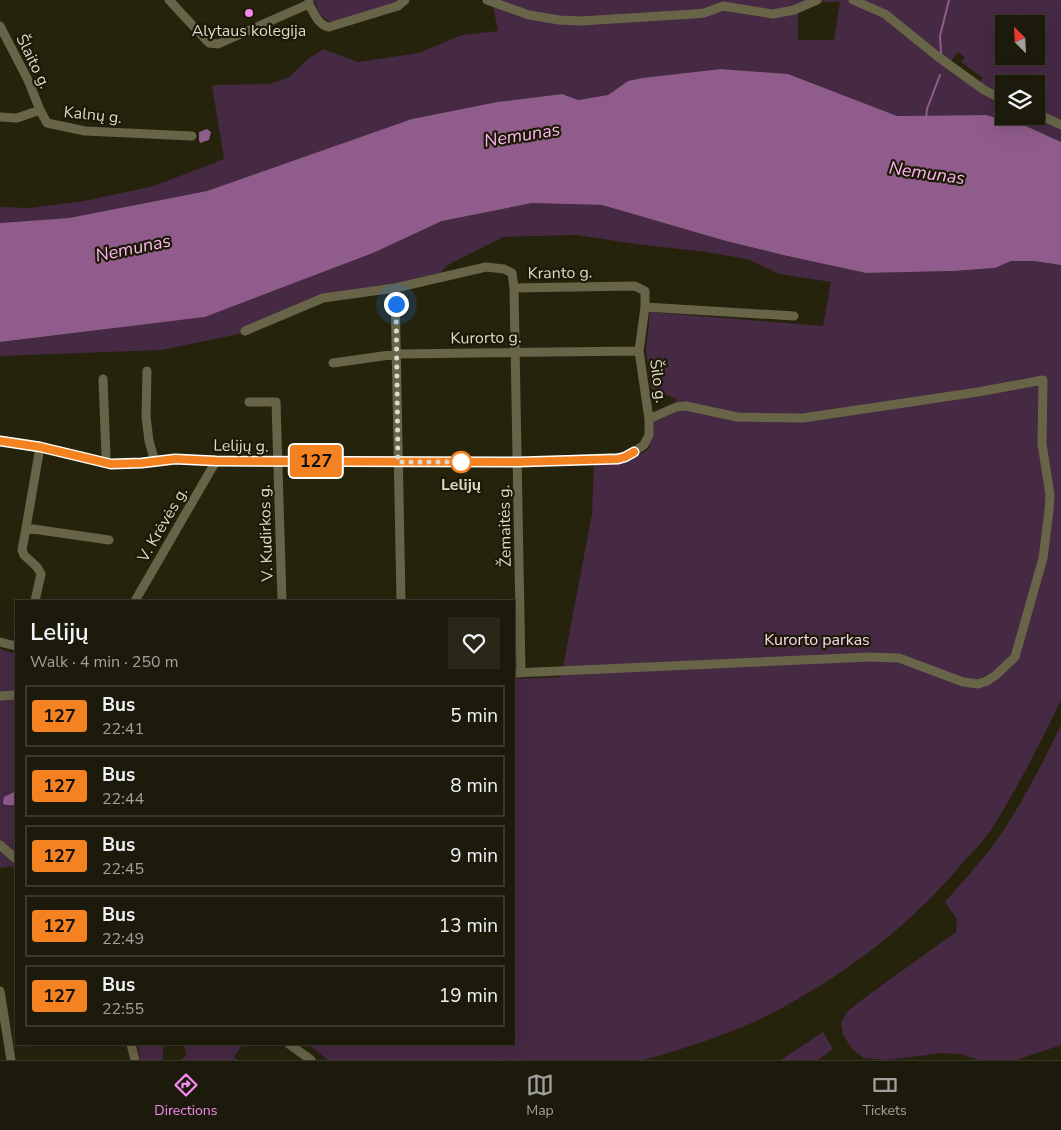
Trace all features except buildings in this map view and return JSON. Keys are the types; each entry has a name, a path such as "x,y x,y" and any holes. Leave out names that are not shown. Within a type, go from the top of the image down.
{"street":[{"path":"169,0 209,43 218,44 309,2 319,22 329,26 398,6 405,0"},
{"path":"487,0 529,15 573,21 693,14 723,6 773,14 794,10 817,0"},
{"path":"853,0 885,14 937,56 984,90 995,96"},
{"name":"Šlaito g.","path":"0,26 28,80 40,110"},
{"name":"Kalnų g.","path":"0,117 18,118 40,110 47,123 85,131 192,136"},
{"path":"1045,117 1061,125"},
{"name":"Kranto g.","path":"245,331 324,298 395,288 486,267 504,269 512,273 514,288 635,286 645,291 645,307"},
{"path":"395,288 401,600"},
{"name":"Žemaitės g.","path":"514,288 518,462 517,673"},
{"path":"645,307 794,316"},
{"name":"Šilo g.","path":"634,452 644,446 649,435 649,420 639,351 645,307"},
{"name":"Kurorto g.","path":"333,363 396,354 639,351"},
{"path":"147,371 146,417 149,441 155,462"},
{"path":"103,379 106,456 104,462"},
{"path":"517,673 870,657 899,658 963,682 978,684 996,675 1015,657 1042,558 1049,510 1050,496 1042,444 1043,380 978,392 803,418 737,417 686,406 676,408 649,420"},
{"name":"V. Kudirkos g.","path":"249,402 276,402 282,600"},
{"name":"Lelijų g.","path":"0,441 40,447 111,464 175,459 216,461 518,462 618,459 634,452"},
{"path":"35,600 41,574 37,567 24,555 22,550 40,447"},
{"name":"V. Krėvės g.","path":"136,600 216,461"},
{"path":"26,528 109,540"},
{"path":"0,642 15,646"},
{"path":"0,696 15,695"},
{"path":"0,845 15,858"},
{"path":"0,990 12,1037 11,1060"},
{"path":"131,1045 135,1060"},
{"path":"290,1045 310,1060"}],"green space":[{"path":"314,0 402,0 400,3 333,22 323,17"},
{"path":"492,0 1061,0 1061,142 1022,125 1045,125 1045,75 995,75 995,117 986,115 896,116 788,74 721,69 628,81 608,95 578,100 562,94 497,102 413,119 207,191 69,218 0,223 0,207 30,208 84,201 154,186 224,159 212,85 270,84 289,77 308,59 323,49 358,62 419,53 462,35 498,31","holes":["820,2 840,2 834,40 798,40 798,12","958,52 965,57 961,62 983,78 980,82 951,61"]},
{"name":"Kurorto parkas","path":"532,203 602,205 726,241 866,273 995,268 1011,261 1034,261 1061,265 1061,700 1028,766 991,830 980,844 941,888 901,926 858,960 836,976 755,1021 681,1049 644,1060 328,1060 309,1045 515,1045 515,679 561,677 592,514 594,464 626,463 649,449 653,420 675,408 676,399 651,388 646,349 650,312 823,326 831,282 780,274 747,259 706,252 576,235 503,237 449,264 440,273 323,301 249,332 161,350 0,356 0,342 205,317 373,253 442,221"},
{"path":"0,649 15,654 15,866 0,868"},
{"path":"1061,725 1061,1045 1016,1060 979,1060 960,1054 942,1053 887,1060 864,1058 853,1050 843,1035 841,1023 847,1012 956,932 957,919 945,902 1001,834 1033,781"},
{"path":"823,1032 833,1049 818,1060 781,1060"},
{"path":"141,1045 163,1045 163,1060 140,1060 138,1047"},
{"path":"183,1045 242,1045 234,1057 238,1060 181,1060 187,1054"}],"water":[{"name":"Nemunas","path":"721,69 788,74 897,116 986,115 995,117 995,125 1026,126 1061,142 1061,265 1034,261 1011,261 995,268 866,273 726,241 602,205 532,203 442,221 373,253 205,317 0,342 0,223 69,218 207,191 412,119 497,102 562,94 578,100 608,95 628,81"},
{"path":"207,129 211,132 209,140 200,143 199,132"},
{"path":"15,792 15,805 5,805 3,803 4,797"}],"waterway":[{"path":"941,54 940,36 949,0"},
{"path":"926,118 927,109 940,75"}],"bus line":[{"name":"127","path":"0,441 40,447 111,464 175,459 216,461 518,462 618,459 634,452"}],"place":[{"name":"Alytaus kolegija","path":"249,13"},
{"name":"Lelijų","path":"461,462"}],"route":[{"path":"396,304 398,462 461,462"}]}
